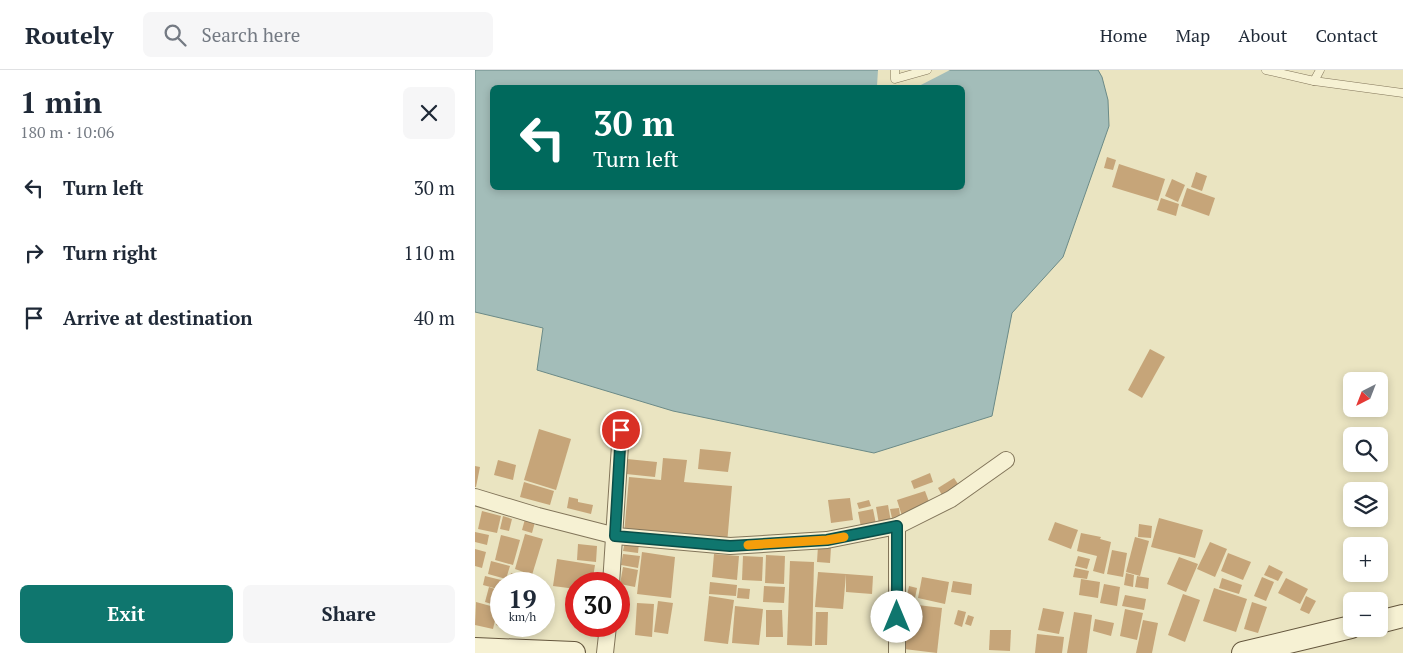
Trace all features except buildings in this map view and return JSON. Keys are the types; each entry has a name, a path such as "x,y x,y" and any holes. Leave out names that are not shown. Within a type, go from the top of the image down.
{"main road":[{"path":"1388,620 1403,616"},
{"path":"1243,653 1343,630"},
{"path":"475,649 575,653"}],"street":[{"path":"612,572 621,430"},
{"path":"475,497 537,516 615,536 730,546 827,540 897,526 951,498 1006,460"},
{"path":"897,526 897,653"},
{"path":"605,653 607,637"}],"lane":[{"path":"895,70 895,79 927,70"},
{"path":"1266,70 1314,81 1403,93"},
{"path":"1314,81 1320,70"}],"water":[{"path":"475,70 1098,70 1102,77 1108,100 1109,126 1063,257 1012,313 992,416 874,453 673,411 537,370 543,328 475,312"}],"pier":[{"path":"878,70 950,70 921,85 877,85"}],"slow traffic":[{"path":"748,545 827,540 844,537"}],"route":[{"path":"621,430 615,536 730,546 827,540 897,526 897,617"}]}
